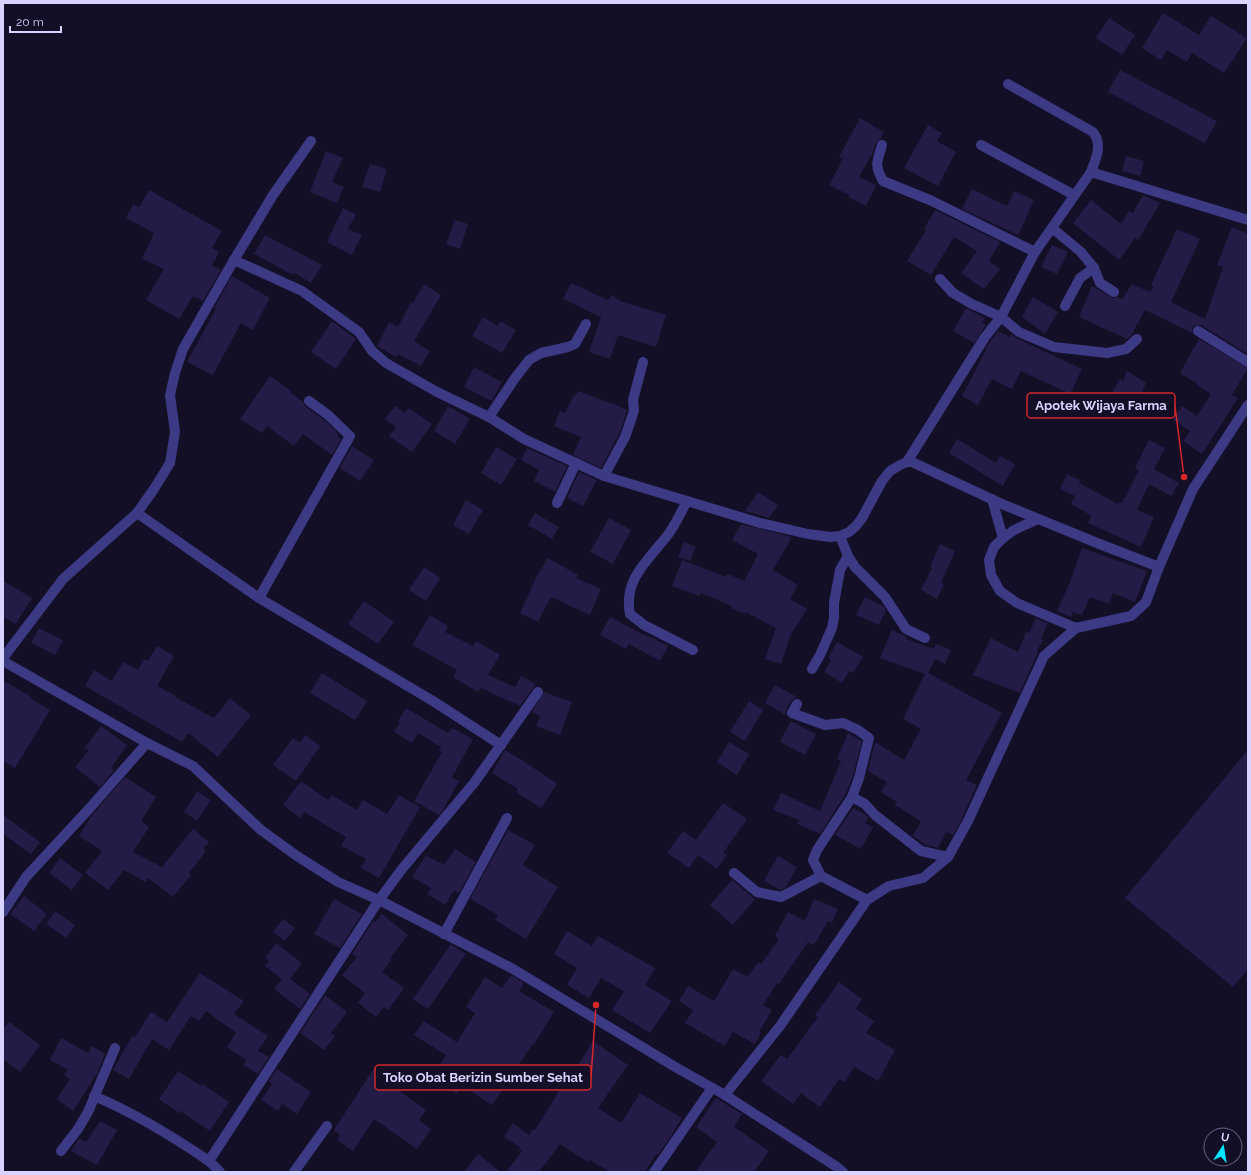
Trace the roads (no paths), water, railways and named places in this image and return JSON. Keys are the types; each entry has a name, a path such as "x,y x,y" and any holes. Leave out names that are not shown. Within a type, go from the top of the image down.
{"street":[{"path":"907,462 985,337 1001,317 1035,252 1091,172 1099,148 1097,137 1093,132 1008,84"},
{"path":"3,658 62,579 137,512 154,489 170,463 175,432 170,396 175,373 183,349 234,260 274,195 311,141"},
{"path":"882,145 877,160 877,170 883,181 932,201 1035,252"},
{"path":"981,145 1074,195"},
{"path":"1091,172 1248,220"},
{"path":"1052,228 1081,252 1094,268 1100,283 1114,292"},
{"path":"234,260 302,291 359,332 372,351 386,363 437,392 489,417 524,439 604,476 760,524 830,537 840,536 849,532 859,522 882,481 890,472 907,462 919,464 1038,519 1159,566"},
{"path":"1065,306 1080,278 1094,268"},
{"path":"940,279 953,293 972,304 1001,317 1019,332 1054,347 1107,353 1126,349 1137,338"},
{"path":"489,417 514,378 529,360 541,353 575,344 586,324"},
{"path":"1198,331 1248,362"},
{"path":"604,476 625,437 632,417 634,410 633,400 643,362"},
{"path":"259,598 350,436 328,415 309,401"},
{"path":"725,1095 780,1026 867,900 889,886 923,878 948,857 968,821 1044,656 1076,628 1131,616 1146,602 1159,566 1193,489 1248,405"},
{"path":"557,503 576,463"},
{"path":"992,499 1003,538"},
{"path":"687,501 668,535 650,555 634,578 629,608 630,614 644,625 693,650"},
{"path":"137,512 259,598 433,701 501,745"},
{"path":"1038,519 1014,530 994,547 989,560 991,574 1000,591 1017,603 1076,628"},
{"path":"840,536 848,556 855,567 885,597 906,628 925,638"},
{"path":"812,669 832,628 834,603 840,570 848,556"},
{"path":"3,661 147,743 193,766 261,830 297,856 338,882 379,900 513,969 677,1068 725,1095 843,1172"},
{"path":"209,1161 379,900 402,869 474,783 538,692"},
{"path":"797,704 792,713 825,725 843,723 858,730 869,738 859,778 852,797 817,850 814,860 821,876 867,900"},
{"path":"3,912 26,877 147,743"},
{"path":"852,797 865,804 890,828 921,851 948,857"},
{"path":"444,934 507,818"},
{"path":"734,873 757,892 781,897 821,876"},
{"path":"61,1151 78,1129 88,1112 115,1048"},
{"path":"654,1172 712,1088"},
{"path":"94,1096 117,1106 168,1134 209,1161 220,1172"},
{"path":"294,1172 327,1126"}],"place":[{"name":"Apotek Wijaya Farma","path":"1184,477"},
{"name":"Toko Obat Berizin Sumber Sehat","path":"596,1005"}]}
